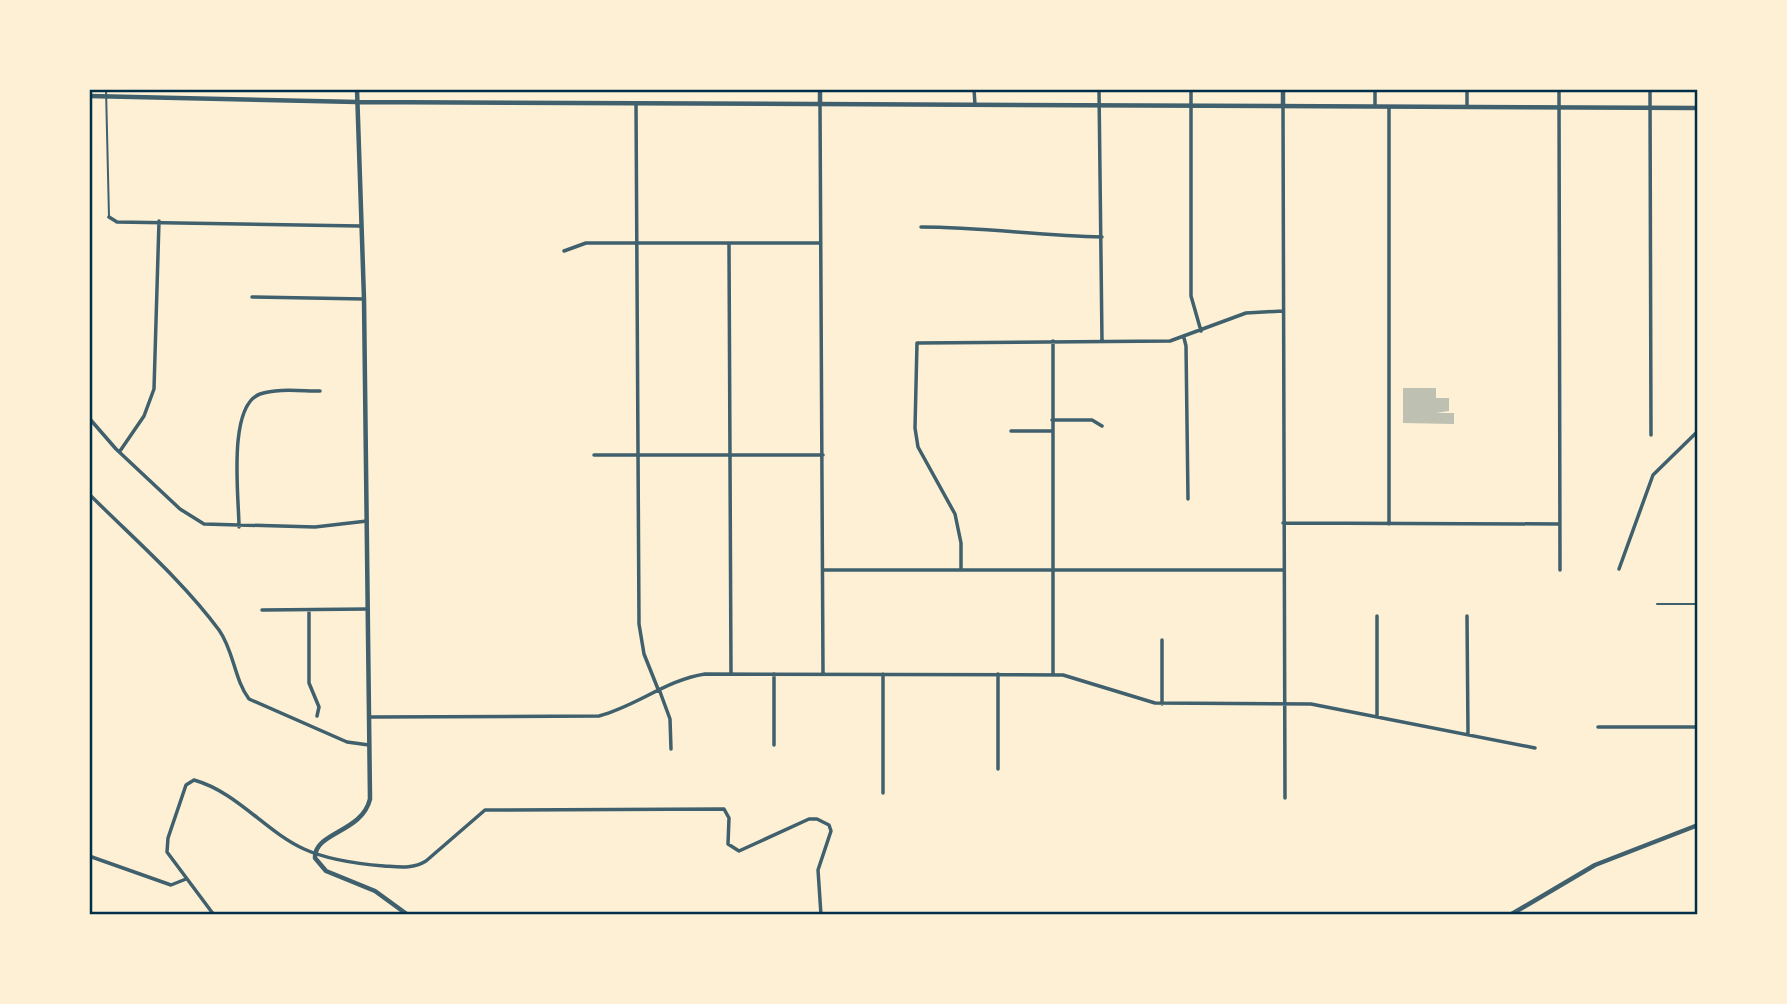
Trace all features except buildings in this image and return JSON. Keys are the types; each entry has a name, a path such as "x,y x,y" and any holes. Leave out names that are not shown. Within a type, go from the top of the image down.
{"street":[{"path":"315,852 324,841 355,823 368,811 371,745 357,89"},
{"path":"820,89 823,674"},
{"path":"974,89 975,105"},
{"path":"1099,89 1102,341"},
{"path":"1191,89 1191,296 1202,331"},
{"path":"1283,89 1285,798"},
{"path":"1375,89 1375,106"},
{"path":"1467,89 1467,107"},
{"path":"1559,89 1560,570"},
{"path":"1650,89 1651,435"},
{"path":"89,96 357,102 1698,108"},
{"path":"636,103 639,624 644,654 670,719 671,750"},
{"path":"1389,107 1389,524"},
{"path":"109,217 117,222 360,226"},
{"path":"119,452 139,426 154,389 159,221"},
{"path":"921,227 989,228 1044,237 1102,237"},
{"path":"564,251 586,243 821,243"},
{"path":"729,244 731,674"},
{"path":"252,297 363,299"},
{"path":"961,570 961,543 955,514 918,447 917,343 1184,338 1246,313 1283,311"},
{"path":"1184,338 1188,499"},
{"path":"1053,341 1053,674"},
{"path":"239,527 238,439 248,403 262,393 320,391"},
{"path":"89,418 119,452 195,520 213,527 315,527 366,521"},
{"path":"1052,420 1092,420 1102,426"},
{"path":"1011,431 1052,431"},
{"path":"1619,569 1653,475 1698,431"},
{"path":"594,455 823,455"},
{"path":"89,494 211,619 229,648 249,699 347,742 371,745"},
{"path":"1283,523 1560,524"},
{"path":"823,570 1283,570"},
{"path":"262,610 368,609"},
{"path":"309,610 309,683 319,707 317,716"},
{"path":"1377,616 1377,717"},
{"path":"1468,616 1468,734"},
{"path":"1162,640 1162,704"},
{"path":"774,674 774,745"},
{"path":"883,674 883,793"},
{"path":"998,674 998,769"},
{"path":"370,717 599,716 621,710 659,689 693,676 1053,674 1083,679 1138,700 1162,704 1316,705 1535,748"},
{"path":"1598,727 1698,727"},
{"path":"214,915 170,859 167,846 186,785 194,780 244,806 299,846 365,864 417,867 485,810 724,809 729,818 728,844 739,851 809,820 817,819 830,825 831,831 818,870 821,915"},
{"path":"1510,915 1595,865 1698,825"},
{"path":"315,852 319,867 375,891 408,915"},
{"path":"89,856 171,885 186,879"}],"lane":[{"path":"106,89 109,217"},
{"path":"1657,604 1698,604"}]}
